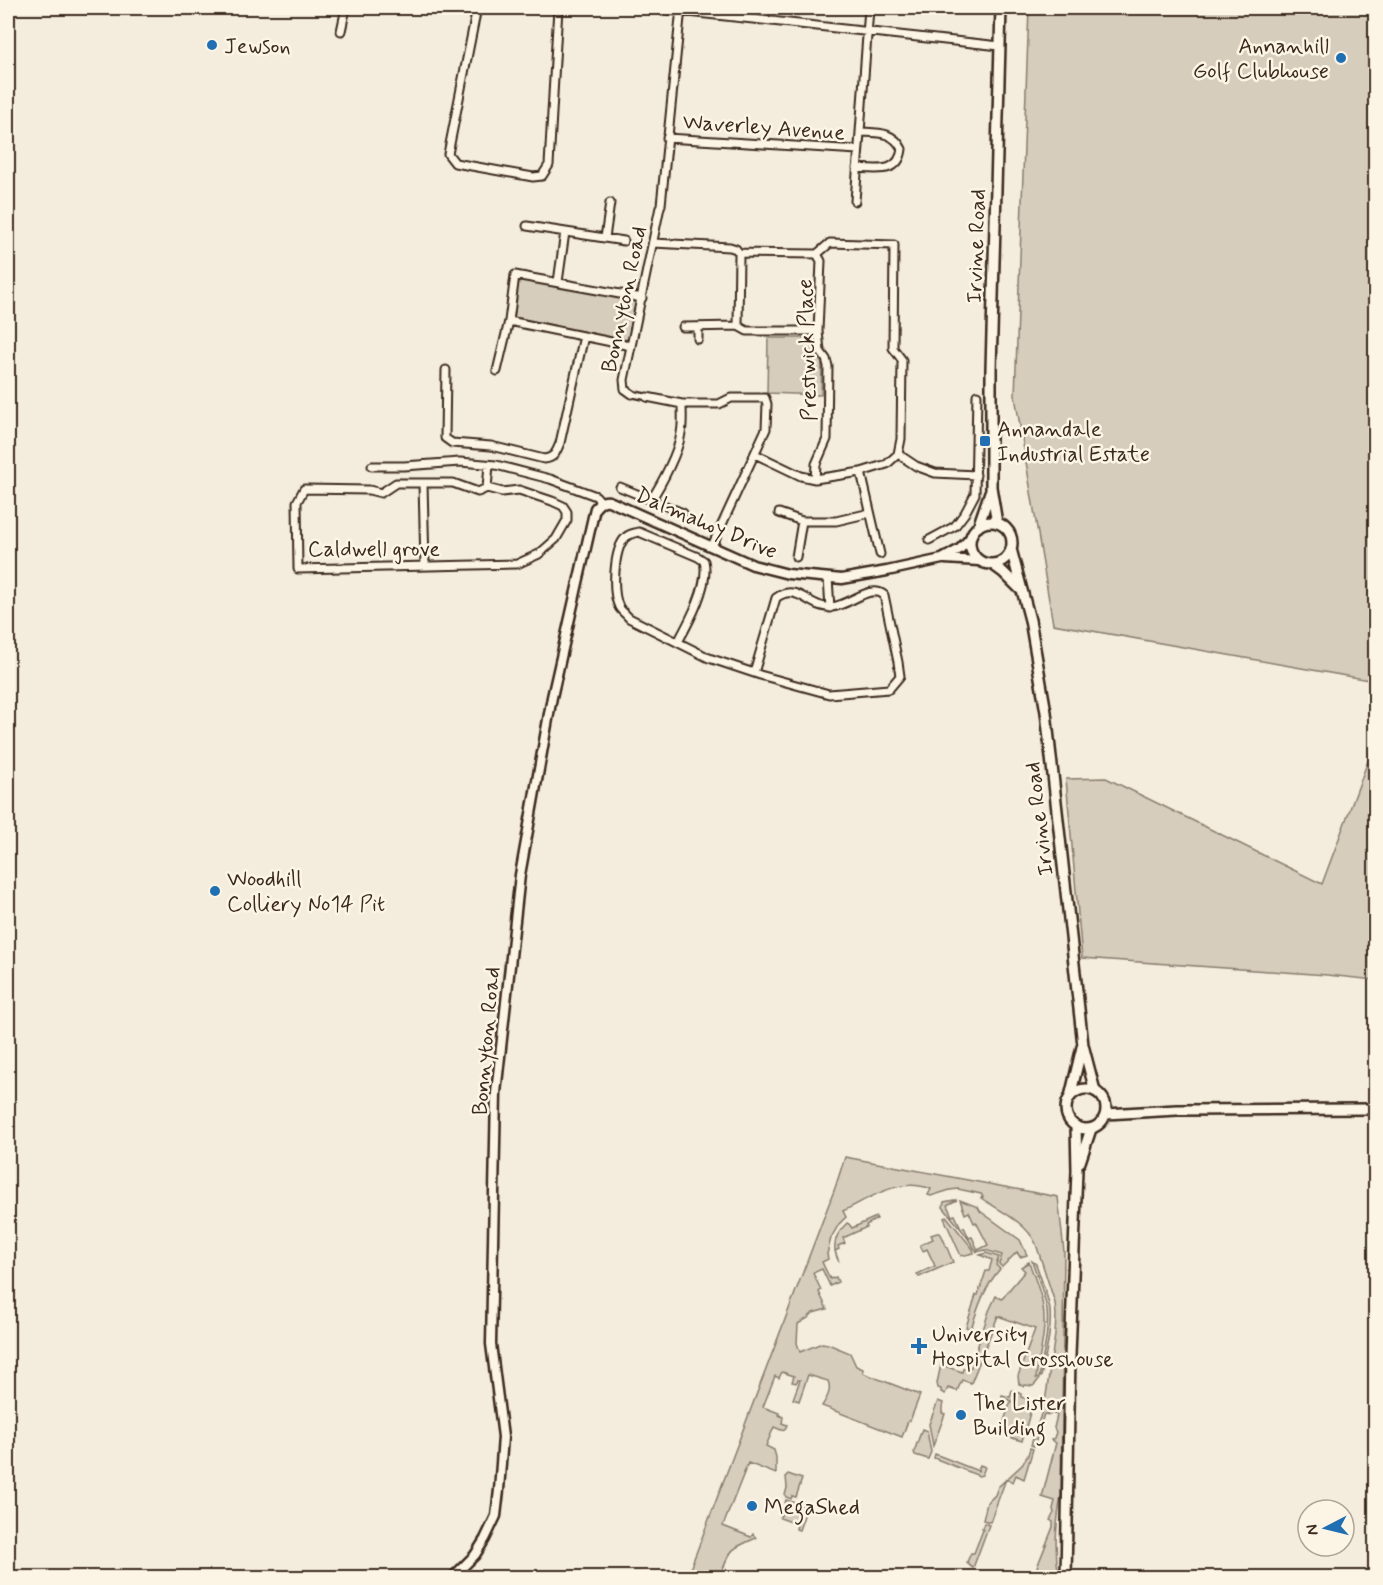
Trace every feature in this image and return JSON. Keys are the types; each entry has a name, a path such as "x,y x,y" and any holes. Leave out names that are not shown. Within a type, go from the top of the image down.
{"main road":[{"name":"Irvine Road","path":"991,487 991,358 1001,8"},
{"path":"991,487 997,523"},
{"path":"978,526 997,523 1008,530 1012,542 1009,555 1004,560 992,564 979,561 971,550 971,537 978,526 991,487"},
{"name":"Irvine Road","path":"1011,549 1030,620 1046,712 1083,1045 1095,1091"},
{"path":"992,564 1021,590"},
{"name":"Irvine Road","path":"1070,1097 1083,1045"},
{"path":"1082,1090 1095,1091 1105,1101 1106,1114 1100,1124 1091,1129 1080,1128 1071,1122 1067,1116 1067,1103 1070,1097 1082,1090"},
{"path":"1106,1114 1177,1110 1376,1109"},
{"path":"1066,1578 1070,1356 1077,1170 1076,1126"},
{"path":"1077,1170 1091,1129"}],"street":[{"path":"341,31 346,8"},
{"path":"477,8 448,154 455,163 533,177 542,176 549,165 558,8"},
{"path":"651,8 681,9 1000,46"},
{"path":"855,201 868,8"},
{"name":"Bonnyton Road","path":"632,394 625,389 624,380 661,206 681,9"},
{"path":"857,168 881,170 892,167 898,162 902,149 895,138 886,134 860,132"},
{"name":"Waverley Avenue","path":"667,138 858,150"},
{"path":"605,238 610,204"},
{"path":"527,226 624,241"},
{"path":"558,282 565,232"},
{"path":"653,243 736,249 739,253 738,326"},
{"path":"739,253 817,254 830,243 894,245 892,348 902,360 901,439 898,454 887,464 861,472 815,478 801,476 755,454"},
{"name":"Prestwick Place","path":"815,478 816,464 827,439 828,366 820,351 818,332 821,261 817,254"},
{"path":"497,371 509,321 515,275 642,298"},
{"path":"509,321 631,346"},
{"path":"682,327 738,326 747,331 818,332"},
{"path":"698,327 698,339"},
{"path":"446,369 445,438 452,444 491,446 549,459 555,456 560,444 584,336"},
{"path":"632,394 682,404 719,404 731,398 765,398 767,404 766,429 712,546"},
{"path":"929,540 955,526 975,494 977,395"},
{"path":"651,500 670,464 681,435 682,404"},
{"path":"898,454 916,466 935,473 976,475"},
{"path":"372,466 459,462 489,465 550,479 596,496 601,502"},
{"path":"487,488 489,465"},
{"path":"861,472 880,554"},
{"name":"Caldwell grove","path":"396,483 423,483 453,483 478,492 487,488 502,492 519,490 563,506 567,512 567,520 556,539 548,547 518,564 298,569 297,502 304,489 369,490 381,493 396,483"},
{"name":"Caldwell grove","path":"423,483 425,566"},
{"path":"620,487 684,513"},
{"name":"Dalmahoy Drive","path":"601,502 609,501 753,565 788,574 842,579 942,559"},
{"name":"Bonnyton Road","path":"452,1578 475,1555 496,1516 503,1437 491,1344 496,1093 520,875 552,697 595,508 601,502"},
{"path":"779,513 802,521 836,521 870,513"},
{"path":"796,557 802,521"},
{"path":"678,642 691,619 701,593 706,569 704,561 698,556 639,532 628,536 623,539 614,574 620,608 629,618 709,658 754,673 829,694 890,689 900,676 884,595 879,591 873,591 847,604 831,608 822,607 795,592 782,594 776,598 754,673"},
{"path":"942,559 960,549 971,537"},
{"path":"942,559 979,561"},
{"path":"828,578 831,608"}],"shaded area":[{"path":"1029,8 1375,8 1375,681 1053,624 1015,396"},
{"path":"522,280 633,301 637,306 628,338 625,340 514,317 518,283"},
{"path":"768,338 808,338 812,340 814,354 822,363 821,395 767,393"},
{"path":"1375,742 1375,980 1082,958 1066,779 1106,778 1322,884"},
{"path":"845,1157 1058,1197 1064,1252 1061,1496 1056,1537 1059,1577 1033,1577 1053,1527 1053,1522 1050,1520 1054,1513 1055,1501 1042,1497 1056,1443 1051,1440 1056,1432 1054,1428 1057,1415 1044,1414 1034,1446 1031,1445 1045,1402 1056,1315 1055,1303 1036,1244 1026,1229 981,1198 983,1197 981,1194 958,1189 931,1196 928,1195 931,1189 908,1185 886,1190 843,1211 846,1217 831,1238 828,1259 822,1262 830,1279 836,1277 838,1282 830,1286 822,1269 813,1273 827,1309 813,1313 798,1324 797,1343 800,1352 822,1343 850,1353 856,1366 863,1369 863,1373 920,1395 902,1437 822,1406 829,1391 828,1381 808,1375 799,1401 793,1399 800,1380 796,1383 792,1382 794,1376 782,1372 779,1378 775,1376 763,1407 779,1413 783,1417 782,1423 787,1425 781,1430 774,1427 766,1446 774,1450 776,1474 748,1463 723,1526 751,1537 753,1534 756,1538 735,1548 726,1561 720,1577 687,1577"},
{"path":"957,1200 947,1205 952,1216 955,1215 969,1238 972,1237 978,1250 988,1245 969,1212 965,1214 960,1200 978,1207 980,1211 1020,1240 1027,1255 1020,1257 1017,1252 1002,1267 999,1264 1002,1255 985,1250 977,1252 943,1207 944,1202"},
{"path":"876,1217 877,1219 866,1225 867,1227 843,1238 845,1243 838,1246 839,1249 835,1251 837,1236 847,1223 852,1228"},
{"path":"947,1217 974,1253 961,1256 944,1218"},
{"path":"937,1233 942,1236 953,1262 919,1277 917,1274 935,1266 927,1249 923,1251 920,1245 933,1239 931,1235"},
{"path":"986,1253 999,1257 996,1265 1000,1269 986,1290 971,1329 966,1327 976,1295 978,1295 986,1271 989,1271 992,1260 980,1255"},
{"path":"1032,1261 1036,1264 1050,1310 1049,1335 1041,1377 1039,1377 1046,1336 1047,1311"},
{"path":"1029,1262 1041,1296 1044,1316 1037,1382 1033,1386 1025,1385 1024,1387 1019,1384 1018,1376 1035,1329 998,1316 971,1383 962,1380 957,1391 948,1388 945,1394 941,1392 937,1383 942,1360 946,1361 945,1366 962,1372 963,1369 971,1367 996,1296 1002,1299 1025,1271 1021,1267"},
{"path":"1012,1390 1030,1400 1032,1406 1022,1441 1000,1434 1006,1425 1004,1421 1011,1401 1002,1395 1010,1397"},
{"path":"938,1401 943,1403 942,1413 945,1414 933,1446 929,1424"},
{"path":"922,1429 927,1431 931,1452 928,1459 915,1455 914,1452"},
{"path":"1030,1448 1033,1449 1024,1479 1016,1475 1013,1482 1006,1479 1022,1465"},
{"path":"935,1454 978,1471 980,1465 985,1467 982,1475 979,1476 934,1458"},
{"path":"788,1474 802,1479 796,1497 792,1496 791,1499 785,1495"},
{"path":"1006,1480 990,1522 983,1520 987,1503"},
{"path":"786,1500 807,1507 799,1530 796,1529 797,1524 780,1518"},
{"path":"984,1523 989,1525 973,1568 967,1562 971,1553 974,1553"}],"place":[{"name":"Jewson","path":"212,45"},
{"name":"Annanhill Golf Clubhouse","path":"1341,58"},
{"name":"Annandale Industrial Estate","path":"985,441"},
{"name":"Woodhill Colliery No14 Pit","path":"215,891"},
{"name":"University Hospital Crosshouse","path":"919,1346"},
{"name":"The Lister Building","path":"961,1415"},
{"name":"MegaShed","path":"752,1506"}]}
